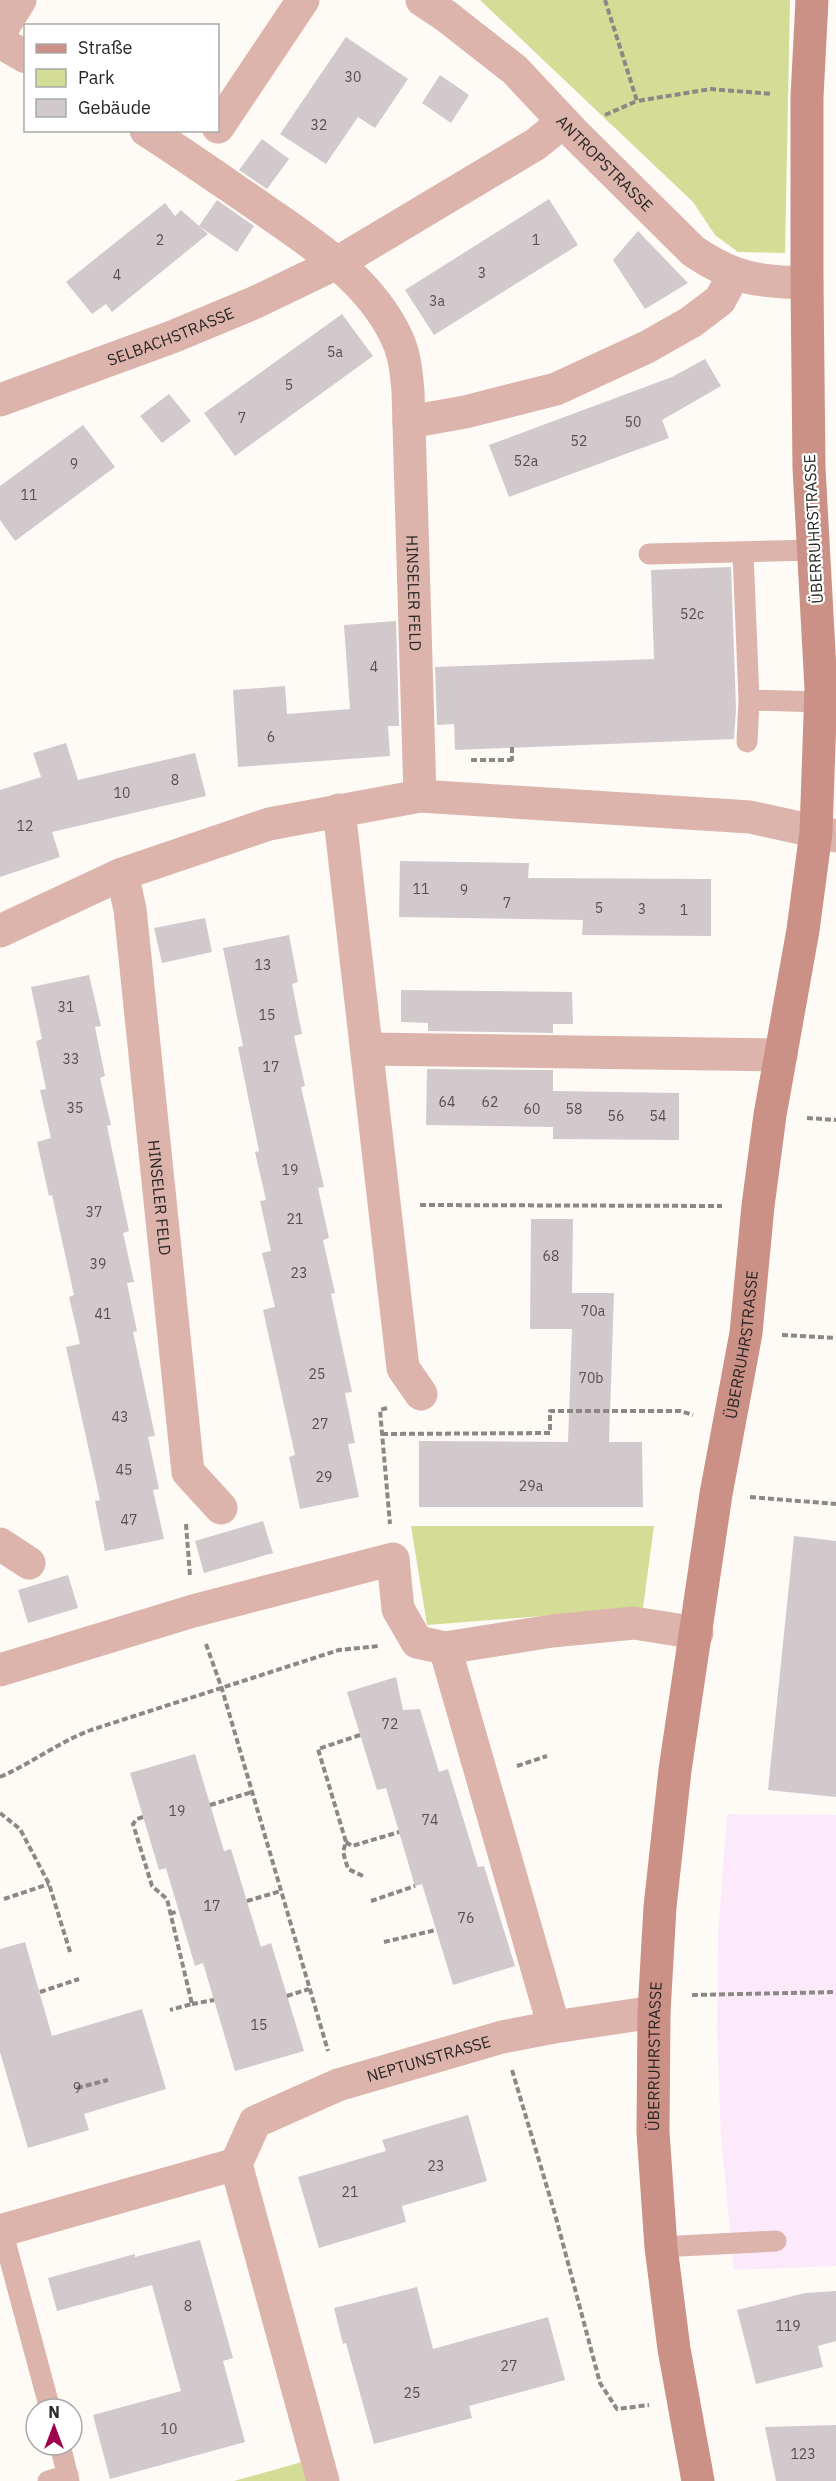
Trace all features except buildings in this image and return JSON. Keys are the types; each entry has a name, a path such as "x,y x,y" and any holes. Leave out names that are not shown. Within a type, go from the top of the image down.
{"main road":[{"name":"ÜBERRUHRSTRASSE","path":"698,2481 682,2400 661,2247 653,2132 654,2004 660,1907 675,1770 717,1494 746,1333 758,1206 781,1055 803,930 826,834 809,468 807,96 812,0"}],"street":[{"path":"0,32 20,0"},
{"path":"219,126 303,0"},
{"name":"ANTROPSTRASSE","path":"422,0 514,70 693,252 715,267 734,274 765,282 807,283"},
{"path":"0,42 24,56"},
{"name":"SELBACHSTRASSE","path":"0,400 172,337 256,302 337,263 536,144 563,122"},
{"path":"149,132 194,161 337,263 358,282 383,312 406,360 408,407 465,412 556,389 627,357 691,322 720,300 734,274"},
{"path":"194,161 214,132"},
{"name":"HINSELER FELD","path":"408,407 420,796"},
{"path":"0,931 122,874 270,824 420,796 750,817 826,834"},
{"path":"339,810 403,1368 421,1395"},
{"name":"HINSELER FELD","path":"122,874 130,909 188,1472"},
{"path":"367,1049 781,1055"},
{"path":"188,1472 221,1508"},
{"path":"0,1544 29,1563"},
{"path":"0,1670 193,1611 393,1559 398,1609 431,1645 554,2027"},
{"path":"431,1645 634,1623 697,1633"},
{"name":"NEPTUNSTRASSE","path":"236,2164 255,2122 338,2085 502,2037 654,2004"},
{"path":"1,2228 236,2164 323,2481"}],"lane":[{"path":"649,554 814,550"},
{"path":"743,553 749,700 747,742"},
{"path":"749,700 820,702"},
{"path":"1,2228 47,2397"},
{"path":"661,2247 776,2241"},
{"path":"61,2457 62,2479"}],"path":[{"path":"605,0 637,101 711,89 807,96"},
{"path":"468,760 512,760"},
{"path":"384,1204 758,1206"},
{"path":"746,1333 836,1338"},
{"path":"393,1559 380,1410 421,1395"},
{"path":"551,1442 550,1411 680,1411 729,1424"},
{"path":"514,1433 514,1442"},
{"path":"382,1434 550,1433"},
{"path":"188,1472 186,1538 193,1611 222,1689 338,2085"},
{"path":"717,1494 836,1504"},
{"path":"0,1777 48,1753 65,1740 339,1650 431,1645"},
{"path":"360,1735 318,1749 346,1842 343,1852 348,1869 363,1876"},
{"path":"210,1805 252,1792"},
{"path":"0,1813 20,1829 49,1884 71,1955"},
{"path":"143,1817 136,1819 133,1824 152,1886 167,1899 192,2004"},
{"path":"346,1842 352,1846 399,1832"},
{"path":"4,1899 49,1884"},
{"path":"371,1901 415,1886"},
{"path":"247,1901 281,1891"},
{"path":"170,1914 178,1911"},
{"path":"384,1942 436,1930"},
{"path":"40,1992 78,1979"},
{"path":"287,1996 309,1989"},
{"path":"654,2004 836,1992"},
{"path":"170,2010 214,2000"},
{"path":"502,2037 555,2214 600,2383 616,2409 682,2400"},
{"path":"76,2088 108,2079"}],"shaded area":[{"path":"727,1814 836,1815 836,2266 734,2270 721,2138 717,2029 718,1935"}],"green space":[{"path":"480,0 790,0 785,253 738,252 715,235 693,202"},
{"path":"411,1526 654,1526 643,1608 427,1625"},
{"path":"302,2462 308,2481 234,2481"}]}
